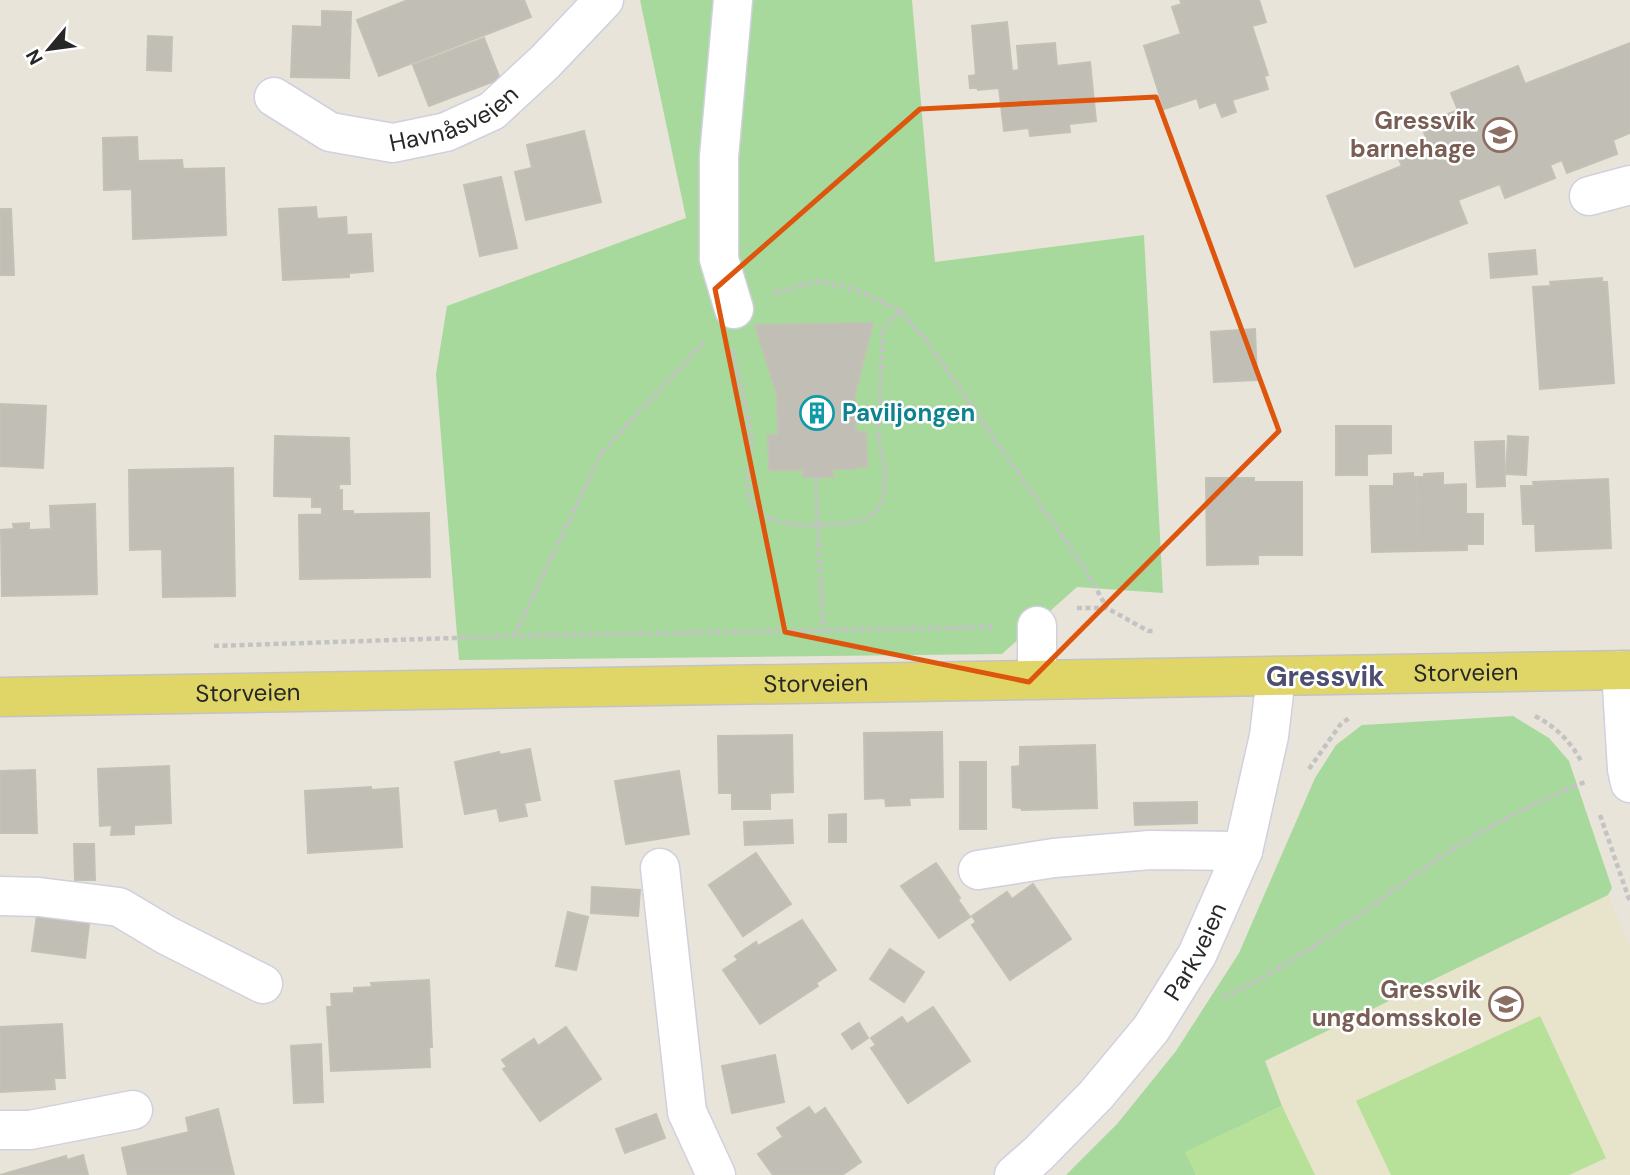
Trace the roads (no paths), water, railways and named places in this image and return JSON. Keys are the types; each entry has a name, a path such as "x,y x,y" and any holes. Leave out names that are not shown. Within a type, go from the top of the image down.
{"main road":[{"name":"Storveien","path":"0,697 1625,670"}],"street":[{"name":"Havnåsveien","path":"274,97 330,132 393,144 446,132 492,111 545,62 604,0"},
{"path":"726,318 719,259 719,157 733,0"},
{"path":"1589,196 1630,184"},
{"path":"1037,626 1037,680"},
{"path":"1625,670 1627,769 1630,783"},
{"name":"Parkveien","path":"1014,1175 1096,1095 1151,1028 1197,955 1243,850 1269,736 1276,676"},
{"path":"978,870 1054,859 1150,850 1243,850"},
{"path":"660,868 687,1112 716,1175"},
{"path":"0,897 39,897 119,907 166,935 262,984"},
{"path":"0,1130 30,1130 133,1110"}],"place":[{"name":"Gressvik barnehage","path":"1500,135"},
{"name":"Paviljongen","path":"817,413"},
{"name":"Gressvik ungdomsskole","path":"1506,1004"}],"district":[{"name":"Gressvik","path":"1325,676"}]}
